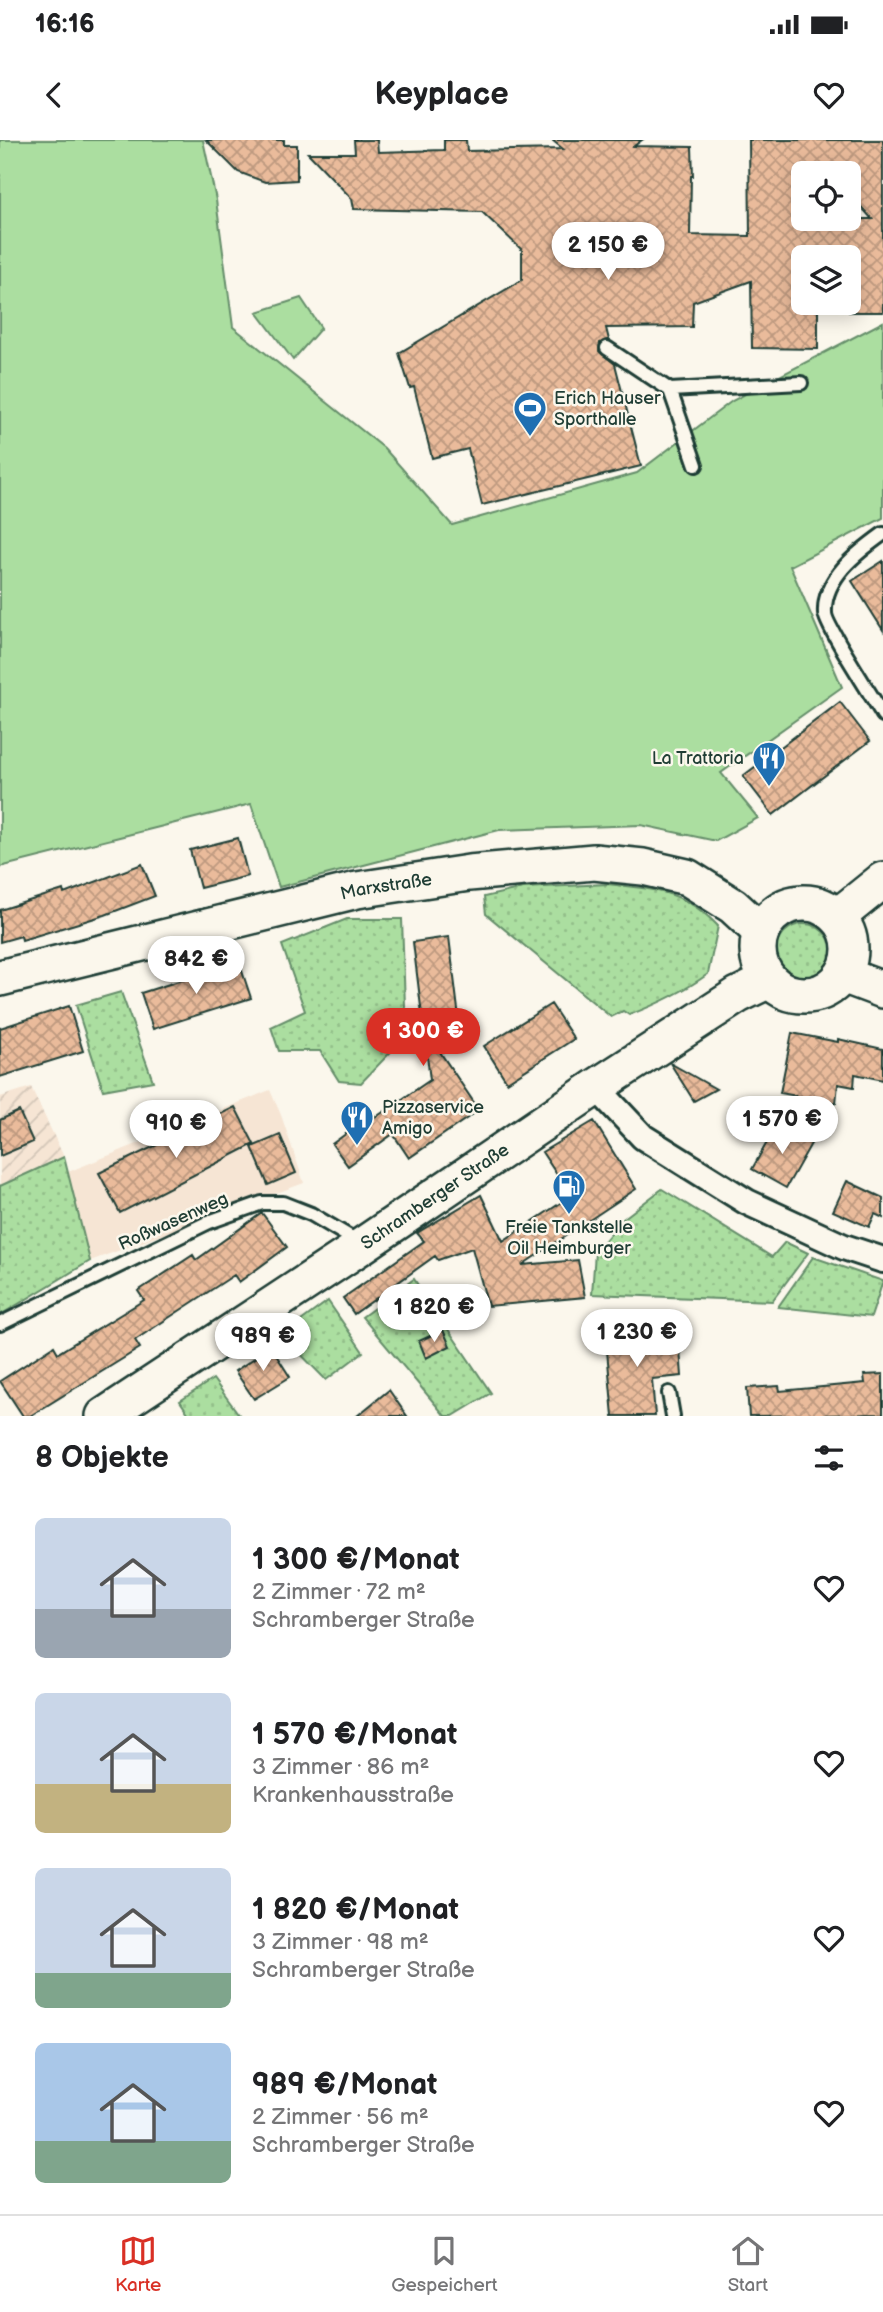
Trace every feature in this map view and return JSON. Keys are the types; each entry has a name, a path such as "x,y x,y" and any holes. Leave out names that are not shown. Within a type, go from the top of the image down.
{"main road":[{"name":"Marxstraße","path":"0,978 357,890 469,873 594,862 643,867 687,877 733,906 761,932"},
{"path":"837,917 883,880"},
{"path":"802,903 815,904 837,917 846,930 850,945 849,961 843,975 833,986 807,996 793,995 769,980 758,957 761,932 768,920 789,905 802,903"},
{"path":"843,975 883,990"},
{"name":"Schramberger Straße","path":"104,1416 596,1087 738,995 769,980"}],"street":[{"path":"596,1087 643,1137 747,1202 844,1247 883,1260"}],"lane":[{"path":"607,348 670,390 801,383"},
{"path":"670,390 696,465"},
{"path":"881,713 824,615 827,596 839,572 867,545 883,534"},
{"path":"881,713 883,694"},
{"name":"Roßwasenweg","path":"0,1324 196,1228 262,1203 284,1203 311,1214 363,1245"},
{"path":"669,1393 673,1416"}],"shaded area":[{"path":"31,1087 64,1157 0,1186 0,1097"},
{"path":"270,1090 304,1183 90,1261 68,1172"}],"green space":[{"path":"0,140 203,140 216,200 233,327 384,448 452,525 637,473 732,401 883,322 883,518 790,566 842,687 721,773 758,818 716,841 641,825 499,830 279,887 251,804 0,867"},
{"path":"301,298 321,328 293,360 257,312"},
{"path":"608,884 667,893 705,914 718,926 708,974 680,992 650,1006 629,1015 623,1011 611,1017 486,914 484,897 523,888"},
{"path":"347,919 402,919 406,1036 361,1083 339,1081 320,1051 279,1051 271,1027 305,1011 282,945"},
{"path":"798,924 810,924 820,928 828,936 832,952 828,968 820,976 810,980 798,980 788,976 780,968 776,958 776,946 780,936 788,928"},
{"path":"121,992 153,1081 103,1090 76,1005"},
{"path":"64,1157 90,1261 0,1315 0,1186"},
{"path":"662,1189 772,1257 785,1242 808,1253 772,1301 592,1294 595,1252 623,1219"},
{"path":"813,1257 883,1281 871,1317 778,1307"},
{"path":"414,1279 491,1393 453,1416 445,1416 362,1317"},
{"path":"328,1301 363,1352 326,1380 282,1335"},
{"path":"213,1379 240,1416 190,1416 180,1401"}],"building":[{"path":"206,140 284,140 284,145 297,145 297,180 265,182 238,172"},
{"path":"354,140 377,140 378,152 444,150 444,140 466,140 467,151 563,149 552,140 642,140 634,146 692,147 690,235 750,236 749,140 883,140 883,312 861,312 861,245 791,245 791,315 818,315 818,349 752,348 751,281 693,302 692,327 606,328 609,340 600,343 599,351 615,364 641,466 482,505 468,449 432,458 414,387 410,388 399,353 522,280 522,250 482,212 354,209 352,199 308,153 355,153"},
{"path":"883,561 883,630 852,581"},
{"path":"840,702 870,741 773,815 743,776"},
{"path":"238,838 248,876 200,888 190,850"},
{"path":"142,864 155,896 105,915 22,940 21,936 0,942 0,910 63,890 64,894"},
{"path":"449,937 463,1050 440,1052 479,1110 409,1158 393,1134 348,1166 332,1144 373,1114 376,1117 430,1080 413,942"},
{"path":"239,962 251,998 153,1029 141,993"},
{"path":"551,1004 574,1039 507,1082 484,1046"},
{"path":"69,1006 83,1051 0,1077 0,1028"},
{"path":"792,1033 883,1049 883,1080 855,1074 854,1087 838,1084 836,1103 780,1093"},
{"path":"670,1063 716,1089 694,1101"},
{"path":"235,1107 254,1144 120,1213 99,1173"},
{"path":"19,1111 33,1142 0,1156 0,1120"},
{"path":"594,1121 636,1189 522,1265 578,1260 585,1297 488,1306 472,1248 438,1260 435,1256 354,1314 343,1298 424,1241 417,1233 481,1195 503,1241 571,1196 542,1152"},
{"path":"778,1123 812,1142 786,1188 752,1169"},
{"path":"280,1135 296,1173 268,1185 252,1147"},
{"path":"847,1181 883,1198 883,1218 875,1214 869,1227 833,1211"},
{"path":"262,1213 287,1247 239,1282 234,1275 135,1340 140,1348 30,1416 23,1416 0,1381 54,1346 58,1353 144,1300 138,1291 193,1255 196,1260"},
{"path":"651,1324 654,1351 680,1349 682,1376 652,1379 655,1416 613,1416 605,1329"},
{"path":"443,1330 450,1346 426,1358 419,1341"},
{"path":"271,1347 290,1377 254,1399 235,1371"},
{"path":"883,1374 883,1414 749,1416 747,1388 779,1386 780,1391 865,1383 864,1375"},
{"path":"389,1390 407,1416 357,1416"}],"place":[{"name":"Erich Hauser Sporthalle","path":"530,438"},
{"name":"La Trattoria","path":"769,788"},
{"name":"Pizzaservice Amigo","path":"357,1147"},
{"name":"Freie Tankstelle Oil Heimburger","path":"569,1216"}]}
